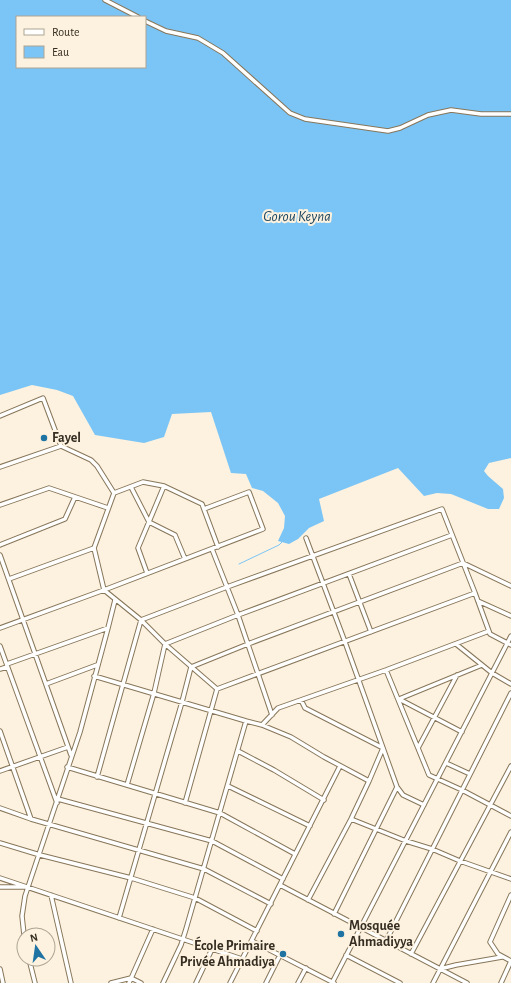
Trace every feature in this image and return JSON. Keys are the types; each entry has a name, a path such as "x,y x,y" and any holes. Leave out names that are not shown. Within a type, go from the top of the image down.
{"street":[{"path":"105,0 136,16"},
{"path":"146,21 166,31 198,38 223,53 290,113 305,119 388,131 400,128 428,115 451,110 481,114 511,114"},
{"path":"0,416 43,398 61,446"},
{"path":"0,467 61,446 91,460 97,466 114,492"},
{"path":"114,492 144,482 164,486 202,504 218,547"},
{"path":"147,573 138,548 164,486"},
{"path":"131,487 149,522 175,535 185,559"},
{"path":"0,505 49,488 108,508"},
{"path":"114,492 94,548 104,590 141,620 165,644 217,689"},
{"path":"0,628 263,529 249,492 204,508"},
{"path":"0,545 65,519 75,497"},
{"path":"141,620 227,587 442,509 490,634 509,644"},
{"path":"165,644 238,614 323,584 452,535"},
{"path":"306,538 397,787 403,794 424,805"},
{"path":"9,579 94,548"},
{"path":"212,549 238,614 272,715"},
{"path":"0,554 71,756"},
{"path":"191,667 463,563 511,586"},
{"path":"349,574 372,632"},
{"path":"217,689 475,593"},
{"path":"23,927 23,905 28,887 80,732 115,600"},
{"path":"478,601 511,616"},
{"path":"97,776 141,620"},
{"path":"0,669 35,654 108,628"},
{"path":"262,725 278,708 386,670 489,631"},
{"path":"252,941 333,983 346,955 492,673 509,644 511,636"},
{"path":"127,785 154,693 165,644"},
{"path":"456,644 492,673 511,684"},
{"path":"0,646 57,801"},
{"path":"46,684 97,665"},
{"path":"398,699 482,665"},
{"path":"119,918 148,823 191,667"},
{"path":"386,670 429,775 462,790 511,816"},
{"path":"418,748 458,675"},
{"path":"94,676 262,725 291,737 369,781"},
{"path":"185,803 217,689"},
{"path":"386,941 511,693"},
{"path":"398,699 462,732"},
{"path":"301,700 305,708 383,748"},
{"path":"163,983 183,939 196,898 246,721"},
{"path":"0,731 31,819"},
{"path":"0,771 68,747"},
{"path":"308,900 351,819 383,748"},
{"path":"238,751 274,770 324,800"},
{"path":"446,763 470,774"},
{"path":"230,983 340,766"},
{"path":"412,954 511,766"},
{"path":"67,767 220,813 296,854"},
{"path":"228,786 310,826"},
{"path":"334,914 397,787"},
{"path":"57,801 148,823 212,841 283,879"},
{"path":"0,808 31,819 204,869 271,904"},
{"path":"351,819 406,841 432,849 460,861 511,879"},
{"path":"433,983 511,832"},
{"path":"0,843 131,878 196,898 257,931"},
{"path":"0,878 242,959"},
{"path":"280,886 467,983"},
{"path":"0,887 28,887"},
{"path":"51,895 70,983"},
{"path":"500,983 511,961 496,952 490,942 511,895"},
{"path":"129,983 153,929"},
{"path":"196,983 212,949"},
{"path":"266,983 280,955"},
{"path":"346,955 400,983"},
{"path":"440,969 503,957"},
{"path":"31,967 35,983"},
{"path":"298,983 306,968"},
{"path":"0,969 3,983"},
{"path":"111,983 131,978 141,983"}],"water":[{"name":"Gorou Keyna","path":"0,0 511,0 511,458 489,463 484,471 503,489 504,498 499,509 488,509 451,494 437,493 424,496 398,468 319,499 324,521 309,528 298,539 289,544 278,541 284,528 285,516 278,503 263,491 252,488 246,474 231,473 211,412 172,414 164,437 144,443 95,435 73,396 57,390 32,385 0,395"}],"waterway":[{"path":"239,564 279,545 282,542"}],"place":[{"name":"Fayel","path":"44,438"},
{"name":"Mosquée Ahmadiyya","path":"341,934"},
{"name":"École Primaire Privée Ahmadiya","path":"283,954"}]}
